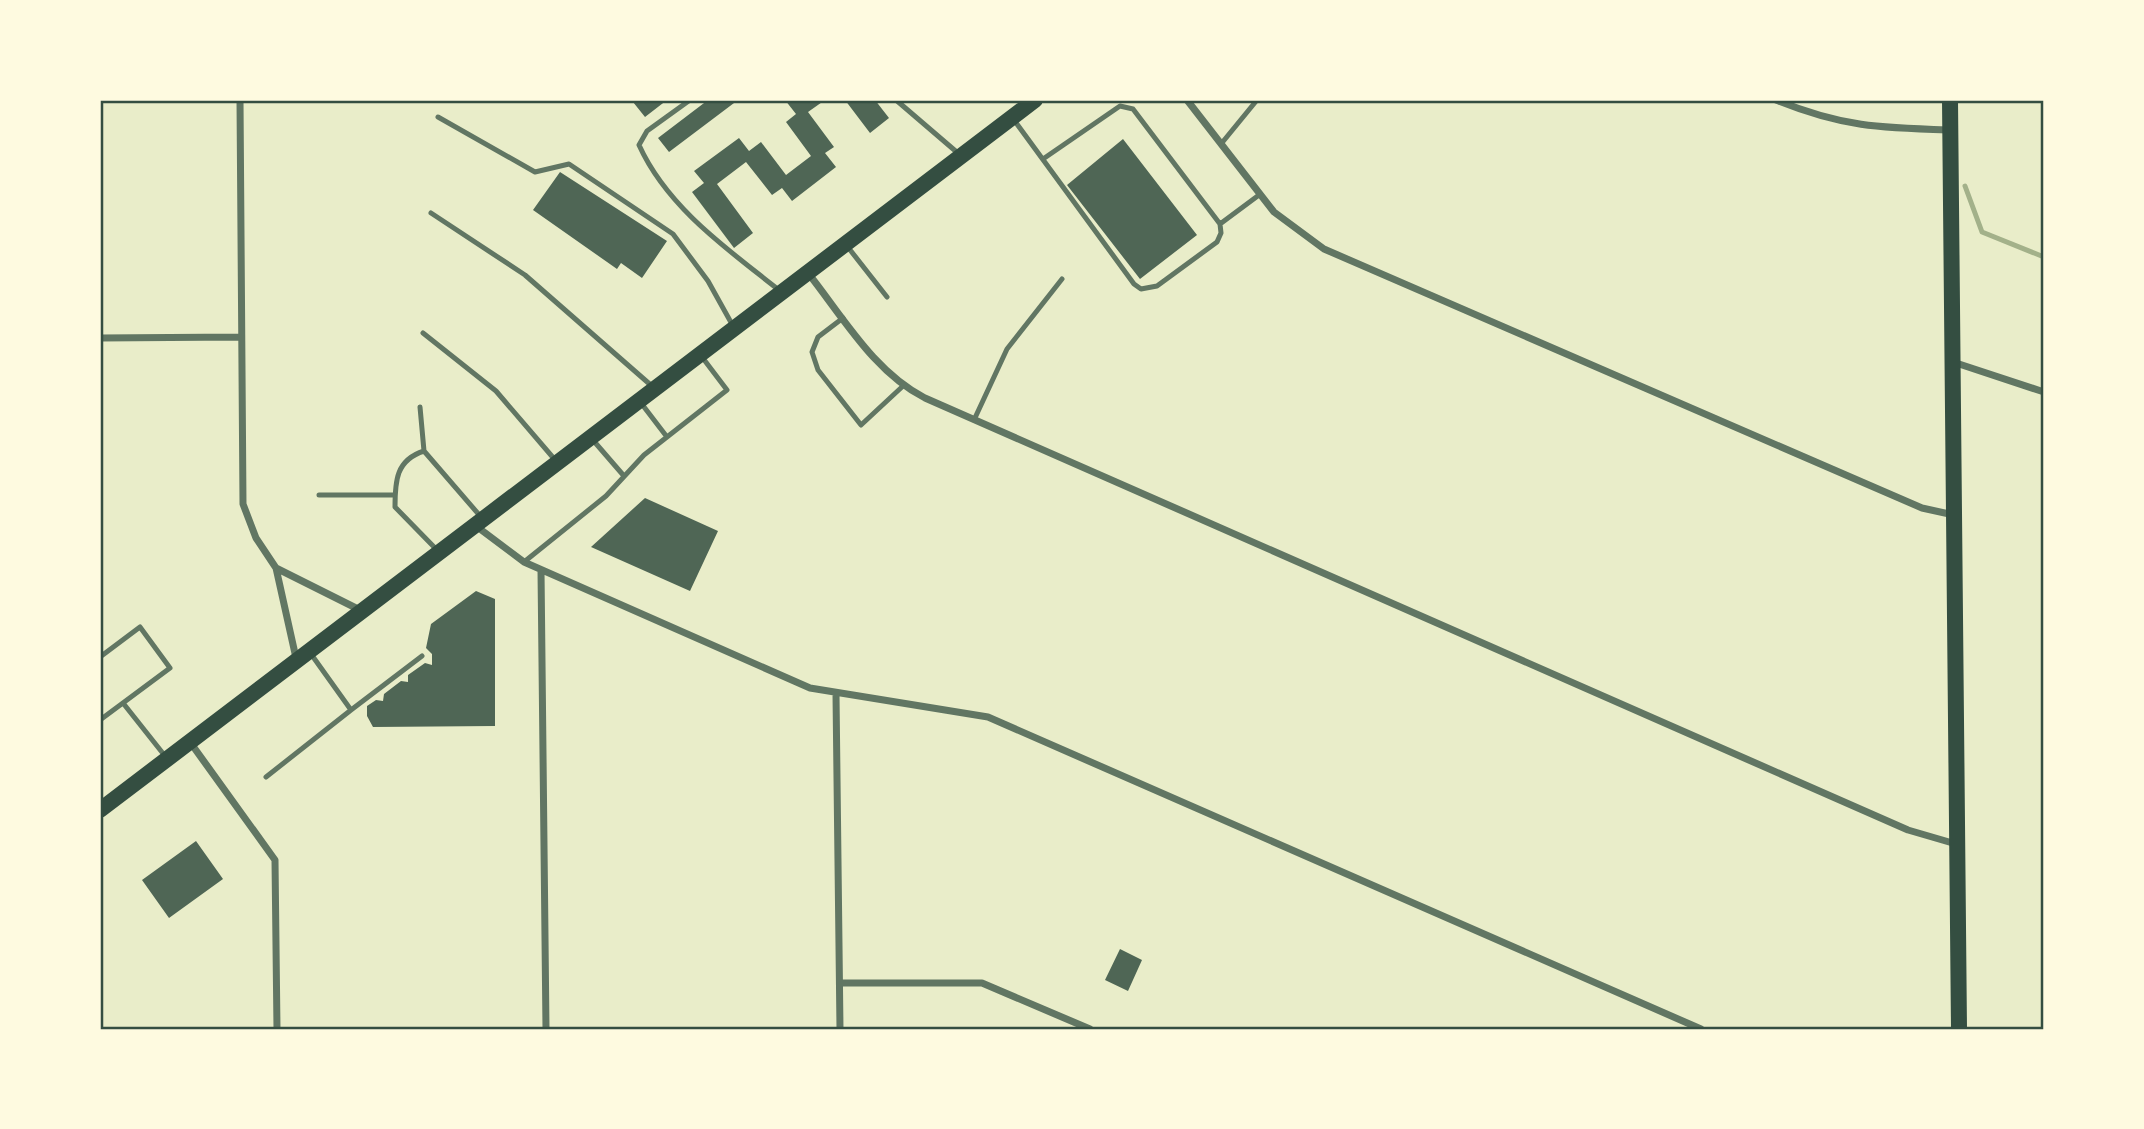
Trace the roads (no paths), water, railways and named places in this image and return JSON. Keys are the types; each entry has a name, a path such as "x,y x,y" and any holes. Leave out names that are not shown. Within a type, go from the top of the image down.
{"main road":[{"path":"100,810 1035,100"},
{"path":"1950,100 1959,1029"}],"street":[{"path":"240,100 243,504 256,538 276,568 303,656"},
{"path":"1187,100 1259,195 1296,230 1347,260 1922,508 1954,515"},
{"path":"1776,100 1843,123 1887,129 1950,130"},
{"path":"808,272 883,368 903,386 974,420 1908,830 1957,845"},
{"path":"100,338 240,337"},
{"path":"1953,362 2044,392"},
{"path":"479,523 524,562 810,688 988,717 1701,1029"},
{"path":"276,568 362,611"},
{"path":"541,570 546,1029"},
{"path":"836,694 840,1029"},
{"path":"190,742 275,860 277,1029"},
{"path":"840,983 982,983 1090,1029"}],"lane":[{"path":"690,100 647,131 639,145 647,162 707,233 782,292"},
{"path":"896,100 961,156"},
{"path":"1221,145 1257,100"},
{"path":"1012,117 1042,159 1134,284 1141,289 1157,286 1217,242 1221,233 1220,223 1133,109 1126,106 1119,106 1042,159"},
{"path":"438,117 535,172 569,164 673,234 708,281 718,303 735,328"},
{"path":"1220,223 1259,195"},
{"path":"431,213 525,275 655,388"},
{"path":"845,243 887,297"},
{"path":"974,420 1007,349 1062,279"},
{"path":"844,318 818,337 812,352 818,370 861,425 903,386"},
{"path":"423,333 496,391 558,463"},
{"path":"524,562 606,496 667,437 727,390 700,355"},
{"path":"639,401 667,437"},
{"path":"420,407 424,451 479,523"},
{"path":"591,438 624,476"},
{"path":"424,451 413,455 398,470 396,506 440,553"},
{"path":"319,495 395,495"},
{"path":"100,657 140,627 170,668 100,720"},
{"path":"303,656 351,710"},
{"path":"266,777 422,656"},
{"path":"123,703 167,759"}],"waterway":[{"path":"1965,186 1982,232 2044,257"}]}
